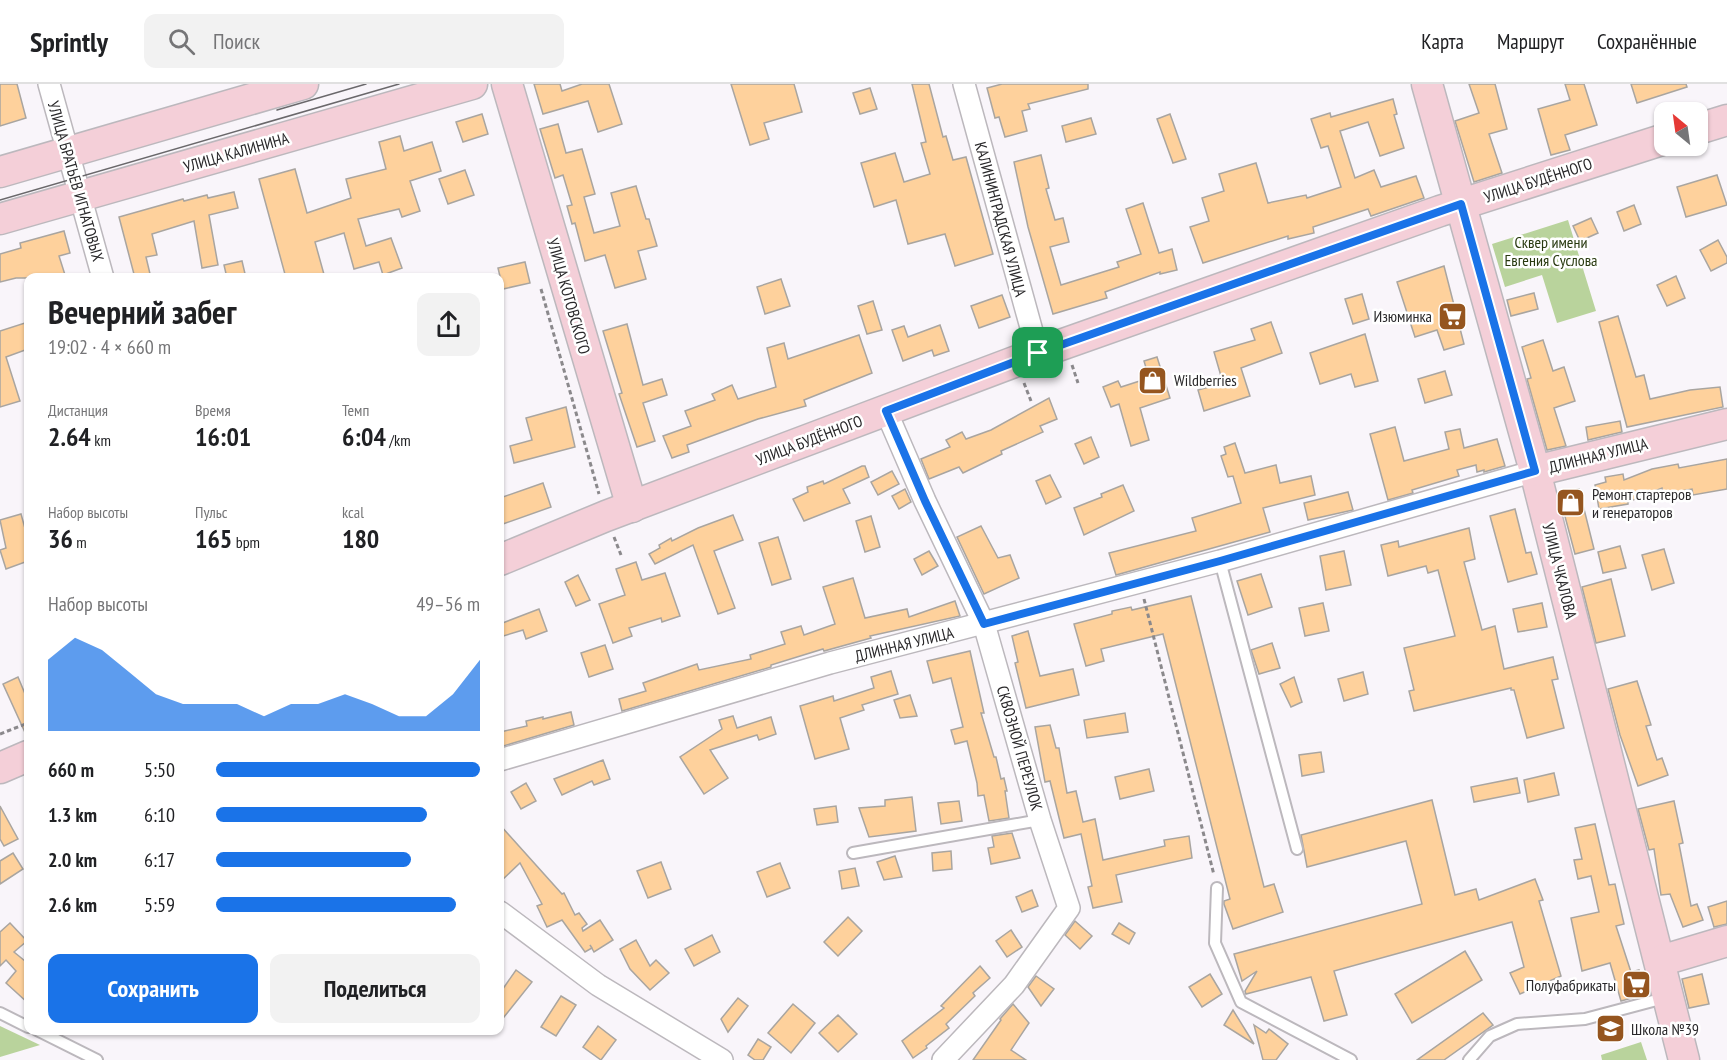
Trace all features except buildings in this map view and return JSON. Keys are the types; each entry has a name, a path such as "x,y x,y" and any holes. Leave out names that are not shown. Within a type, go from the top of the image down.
{"street":[{"name":"УЛИЦА БРАТЬЕВ ИГНАТОВЫХ","path":"49,84 102,273"},
{"path":"0,172 303,84"},
{"name":"УЛИЦА КАЛИНИНА","path":"0,219 472,84"},
{"name":"УЛИЦА КОТОВСКОГО","path":"507,84 619,512"},
{"name":"КАЛИНИНГРАДСКАЯ УЛИЦА","path":"964,84 1038,353"},
{"name":"УЛИЦА ЧКАЛОВА","path":"1427,84 1535,471 1684,1060"},
{"path":"1708,126 1727,120"},
{"name":"УЛИЦА БУДЁННОГО","path":"504,558 619,512 1038,353 1461,204 1654,143"},
{"name":"СКВОЗНОЙ ПЕРЕУЛОК","path":"886,411 925,501 984,624 1040,820 1069,908 1014,985 943,1060"},
{"name":"ДЛИННАЯ УЛИЦА","path":"504,759 830,663 1220,561 1535,471 1727,424"},
{"path":"0,768 24,758"},
{"path":"504,915 598,986 722,1060"},
{"path":"1660,961 1727,941"}],"lane":[{"path":"1220,561 1297,849"},
{"path":"853,853 1040,820"},
{"path":"1217,888 1215,943 1241,1002 1351,1060"},
{"path":"1469,1060 1490,1036 1517,1024 1586,1019 1668,997"},
{"path":"0,1013 24,1025"},
{"path":"47,1035 97,1060"}],"path":[{"path":"540,286 619,512 621,555"},
{"path":"1140,582 1217,888"},
{"path":"0,734 24,725"}],"green space":[{"name":"Сквер имени Евгения Суслова","path":"1568,220 1596,311 1557,323 1542,275 1505,287 1492,244"},
{"path":"0,1026 40,1045 0,1057"},
{"path":"1641,1042 1647,1060 1602,1060 1601,1055"}],"tram line":[{"path":"277,110 366,84"},
{"path":"0,200 399,84"}],"place":[{"name":"Изюминка","path":"1453,316"},
{"name":"Wildberries","path":"1153,380"},
{"name":"Ремонт стартеров и генераторов","path":"1571,503"},
{"name":"Полуфабрикаты","path":"1637,985"},
{"name":"Школа №39","path":"1610,1029"}],"route":[{"path":"1461,204 1535,471 1220,561 984,624 900,447 886,411 1038,353 1461,204"}]}
